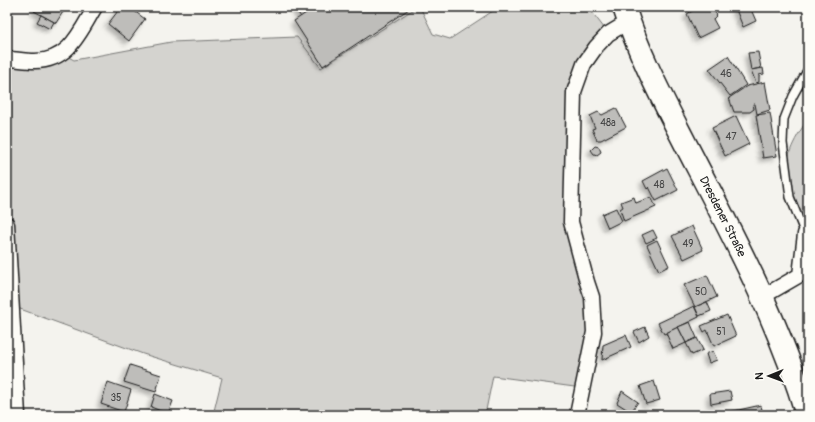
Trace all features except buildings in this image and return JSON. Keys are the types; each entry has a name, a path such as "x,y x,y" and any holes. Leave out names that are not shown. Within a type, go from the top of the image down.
{"main road":[{"name":"Dresdener Straße","path":"626,14 654,80 762,297 799,386 807,415"}],"street":[{"path":"7,59 36,61 63,54 75,40 95,7"},
{"name":"Dresdener Straße","path":"577,415 594,332 592,297 571,222 574,92 584,64 596,47 626,14"},
{"path":"7,224 18,415"},
{"path":"762,297 800,276 806,233"}],"lane":[{"path":"806,233 790,197 783,143 784,119 793,96 808,69"}],"shaded area":[{"path":"417,7 420,7 433,34 450,39 499,7 588,7 608,33 574,92 571,222 592,297 582,388 493,376 485,415 213,415 222,378 143,354 12,306 7,221 7,59 63,54 74,60 171,42 297,37 321,68"},
{"path":"808,119 808,232 793,200 788,187 786,175 787,163 791,150"}]}
